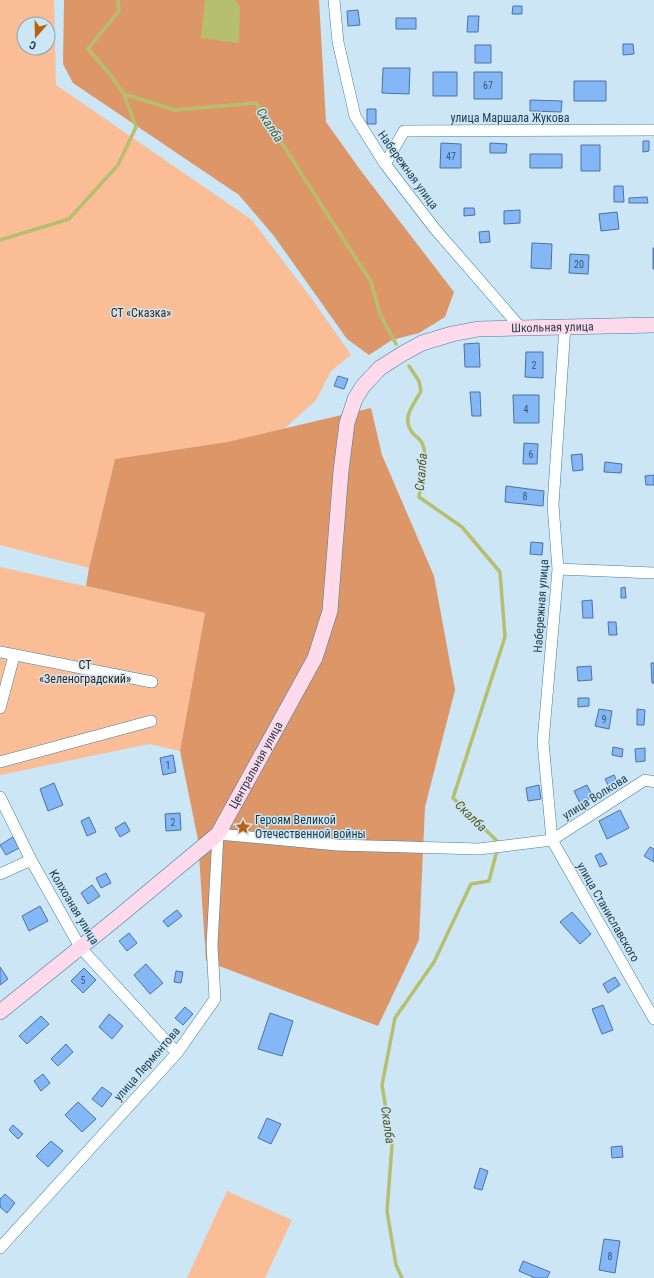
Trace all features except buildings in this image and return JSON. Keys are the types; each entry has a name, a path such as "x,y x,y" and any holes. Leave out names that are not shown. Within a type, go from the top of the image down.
{"street":[{"name":"Набережная улица","path":"334,0 338,42 355,116 385,164 435,229 521,328"},
{"name":"улица Маршала Жукова","path":"385,164 404,131 654,130"},
{"name":"Школьная улица","path":"347,423 355,399 363,386 380,368 422,343 478,328 654,325"},
{"name":"Набережная улица","path":"552,840 543,742 558,569 553,505 565,326"},
{"name":"Центральная улица","path":"0,1012 218,834 315,658 324,631 330,611 347,423"},
{"path":"558,569 654,573"},
{"path":"0,652 14,656 152,682"},
{"path":"0,708 14,656"},
{"path":"0,762 151,721"},
{"name":"улица Волкова","path":"552,840 645,780 654,782"},
{"name":"Колхозная улица","path":"0,797 32,860 80,947 177,1053"},
{"path":"218,834 338,845 479,849 552,840"},
{"name":"улица Лермонтова","path":"0,1248 177,1053 215,999 212,945 218,834"},
{"name":"улица Станиславского","path":"552,840 654,1019"},
{"path":"0,874 32,860"}],"green space":[{"name":"СТ «Сказка»","path":"0,0 54,0 54,16 16,16 16,56 55,56 56,85 252,220 312,299 351,355 331,371 316,400 284,429 227,442 115,459 89,568 0,545"},
{"name":"СТ «Зеленоградский»","path":"0,567 205,613 180,751 149,744 0,775"},
{"path":"227,1191 292,1220 265,1278 187,1278"}],"shaded area":[{"path":"64,0 319,0 326,122 361,171 454,292 445,317 419,333 392,340 369,355 347,339 274,236 239,195 73,83 63,64"},
{"path":"205,0 235,0 240,7 239,43 201,38"},
{"path":"371,408 382,455 434,576 455,690 425,807 419,940 378,1026 206,961 198,840 180,751 205,613 86,586 115,459 227,442"}],"waterway":[{"name":"Скалба","path":"118,0 119,11 88,49 109,73 124,94 175,110 256,103 371,282 380,314 396,344"},
{"path":"0,240 69,219 118,165 136,127 124,94"},
{"name":"Скалба","path":"402,1278 396,1265 387,1211 392,1145 382,1085 395,1018 434,962 471,884 489,881 499,843 453,798 505,637 500,572 462,527 419,497 425,455 421,441 414,435 409,427 408,416 421,391 419,381 409,366"}],"place":[{"name":"Героям Великой Отечественной войны","path":"243,827"}]}
